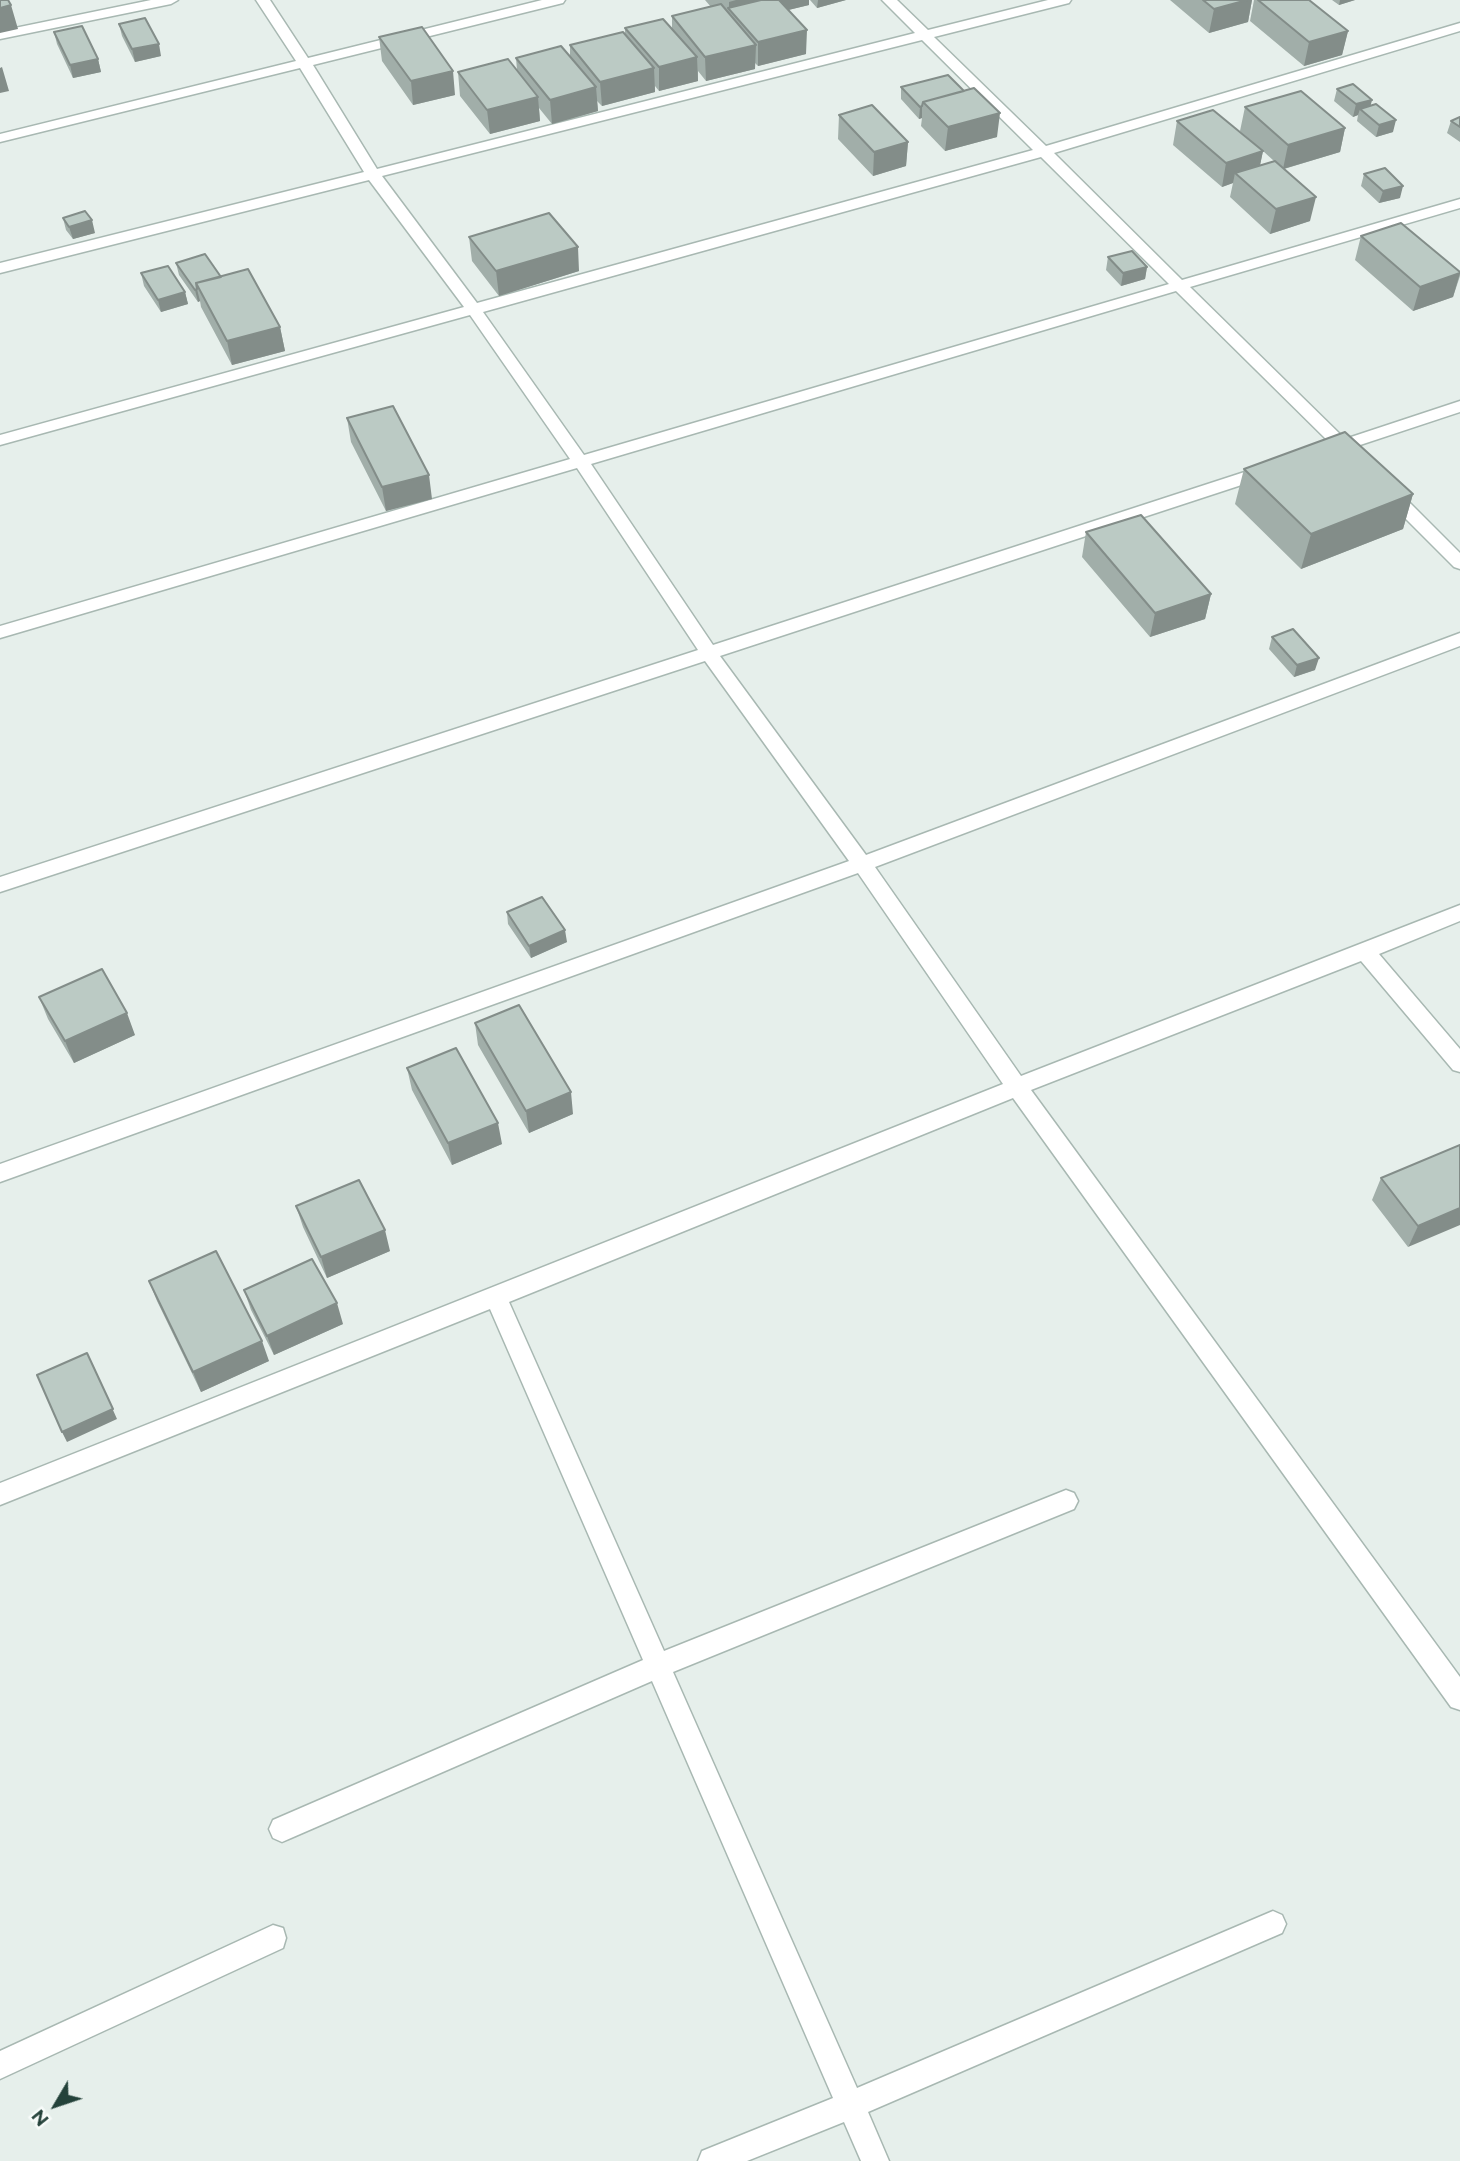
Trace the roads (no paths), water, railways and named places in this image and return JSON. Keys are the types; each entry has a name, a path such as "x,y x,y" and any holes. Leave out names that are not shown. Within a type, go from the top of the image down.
{"street":[{"path":"0,35 171,0"},
{"path":"262,0 373,175 474,310 581,461 710,655 862,864 1017,1087 1460,1698"},
{"path":"0,138 558,0"},
{"path":"889,0 1362,465"},
{"path":"0,268 1064,0"},
{"path":"0,440 1043,152 1460,27"},
{"path":"0,632 1460,204"},
{"path":"1316,454 1460,406"},
{"path":"0,885 710,655 1290,463"},
{"path":"1382,485 1460,563"},
{"path":"0,1174 862,864 1460,639"},
{"path":"0,1494 1017,1087 1460,913"},
{"path":"1365,951 1460,1064"},
{"path":"496,1297 875,2161"},
{"path":"282,1829 658,1667 1066,1501"},
{"path":"712,2161 850,2105 1273,1924"},
{"path":"0,2065 273,1938"}]}
